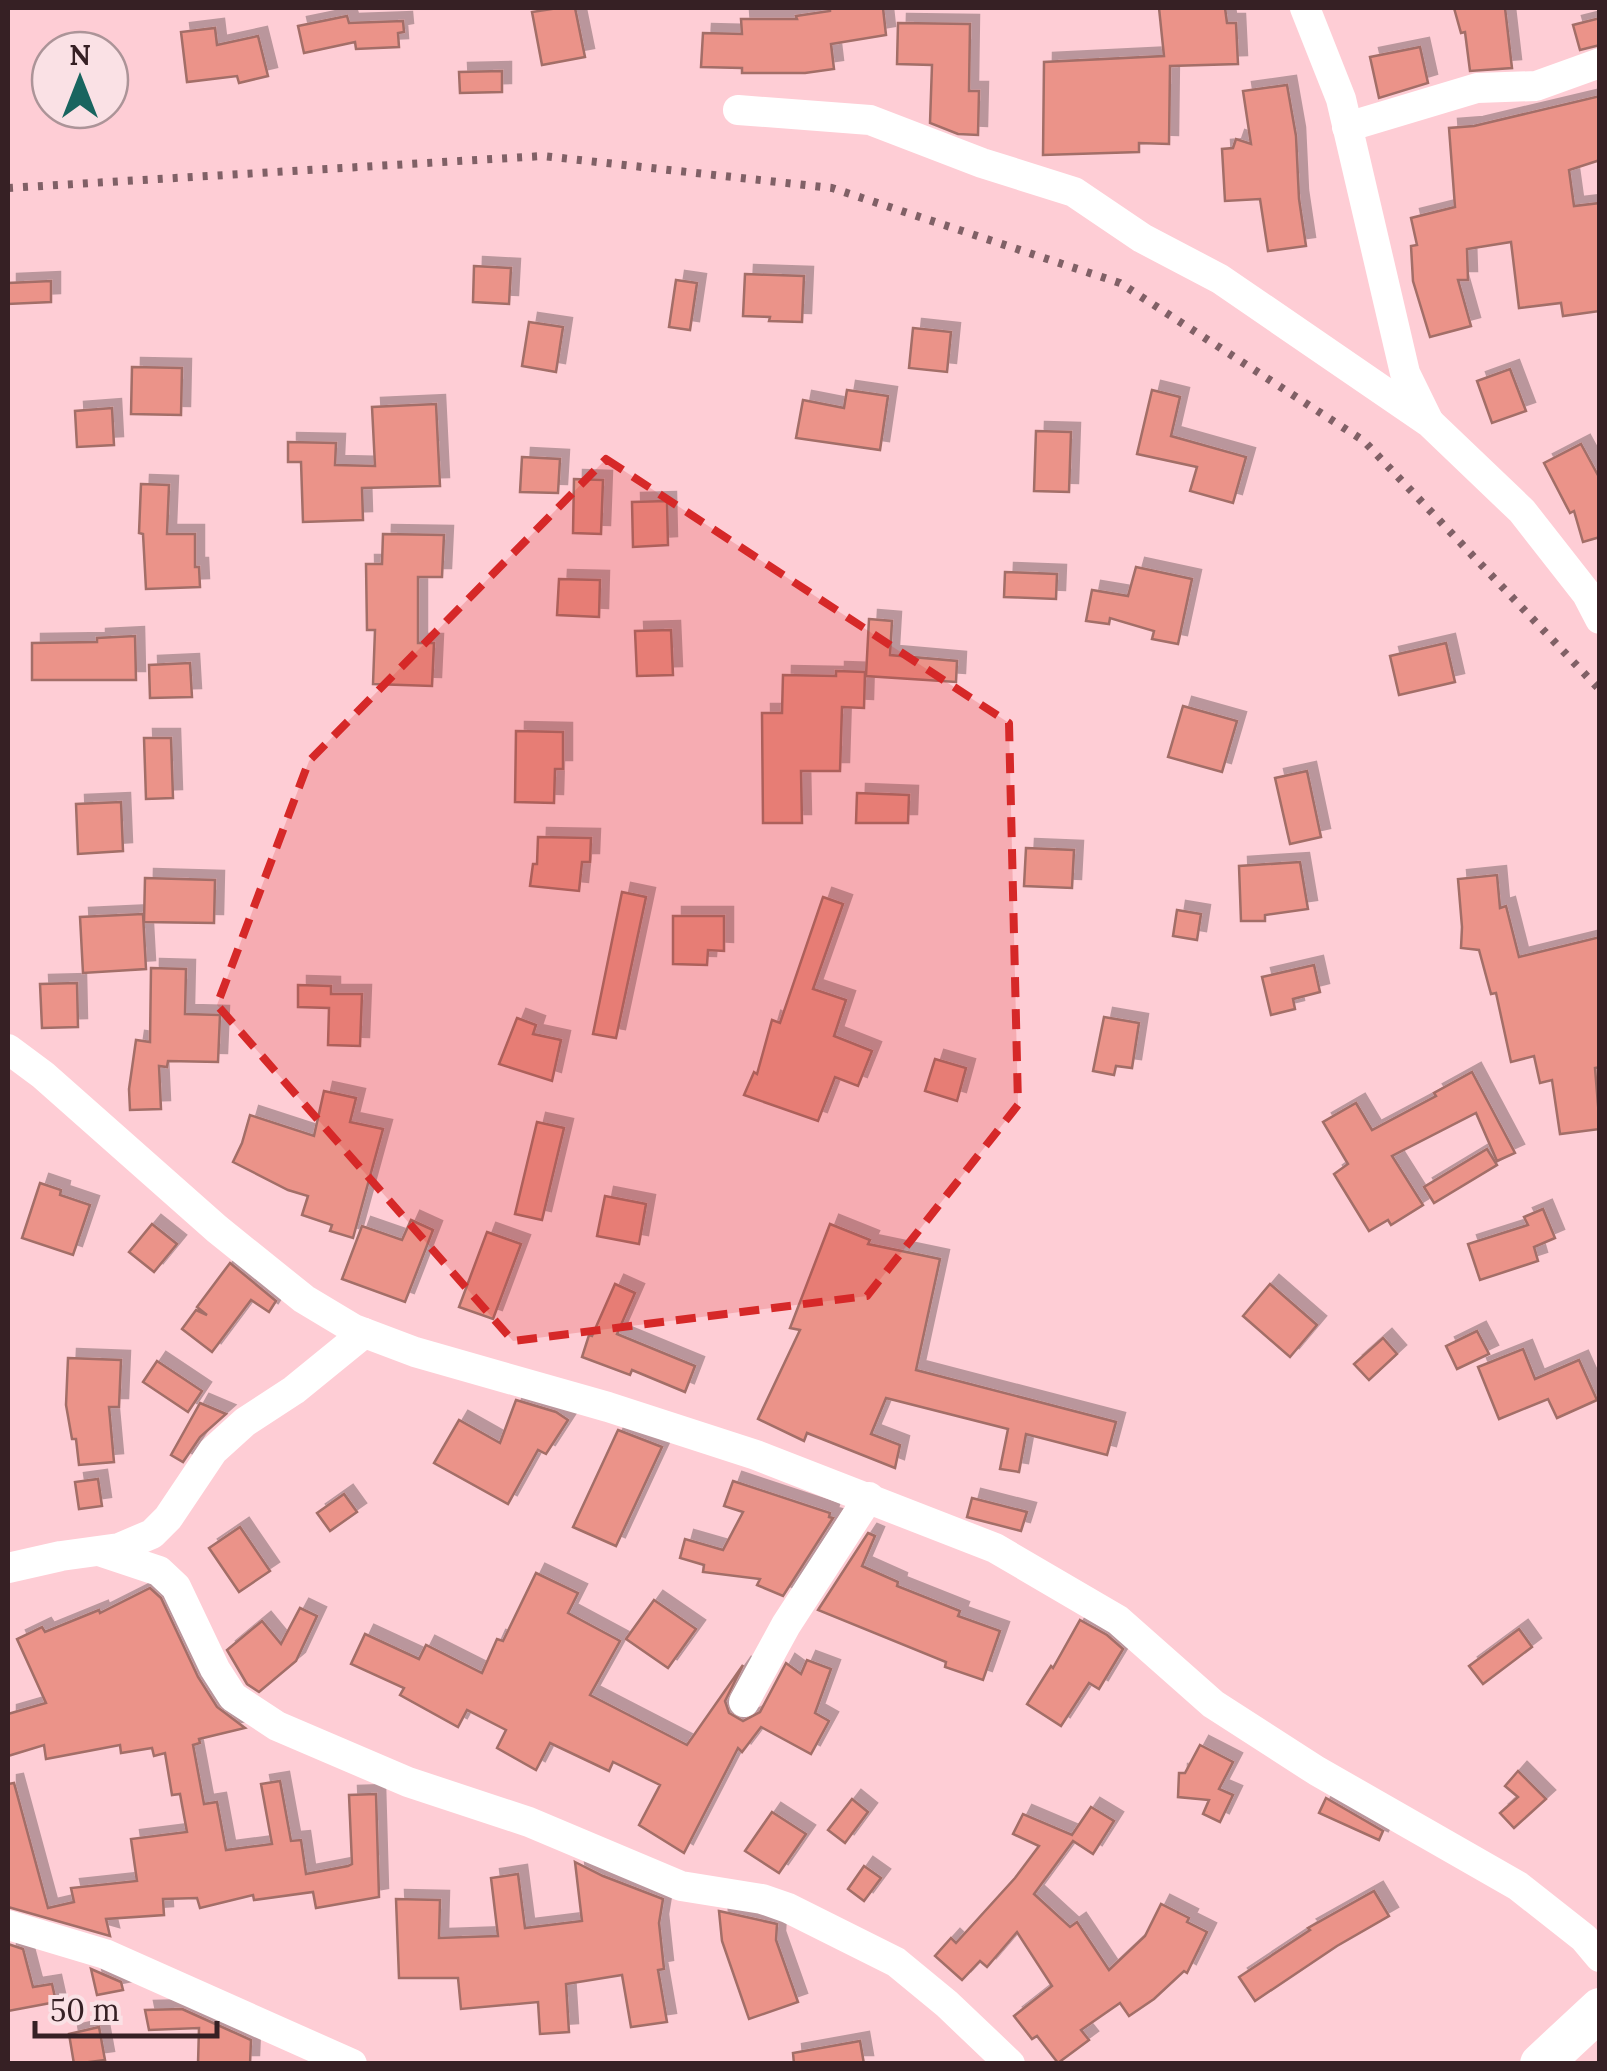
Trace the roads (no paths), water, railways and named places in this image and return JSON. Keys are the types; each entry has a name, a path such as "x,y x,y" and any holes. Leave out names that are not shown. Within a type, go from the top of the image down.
{"street":[{"path":"1305,8 1348,126 1405,373 1430,423"},
{"path":"1348,126 1477,88 1536,86 1600,64"},
{"path":"738,110 870,120 982,163 1074,192 1142,238 1220,279 1430,423 1522,511 1587,594 1600,619"},
{"path":"8,1049 279,1279 304,1299 364,1334 608,1406 869,1497 995,1548 1118,1620 1213,1704 1364,1799 1518,1886 1584,1938 1600,1957"},
{"path":"8,1568 102,1552 136,1543 152,1534 168,1518 213,1451 245,1422 294,1390 364,1334"},
{"path":"744,1702 786,1625 869,1497"},
{"path":"102,1552 159,1572 176,1587 232,1698 277,1726 408,1782 530,1822 681,1886 788,1908 896,1962 1010,2064"},
{"path":"8,1925 105,1954 352,2064"},
{"path":"1541,2064 1600,2009"}],"railway":[{"path":"8,188 543,156 832,188 1120,283 1364,441 1600,690"}]}
